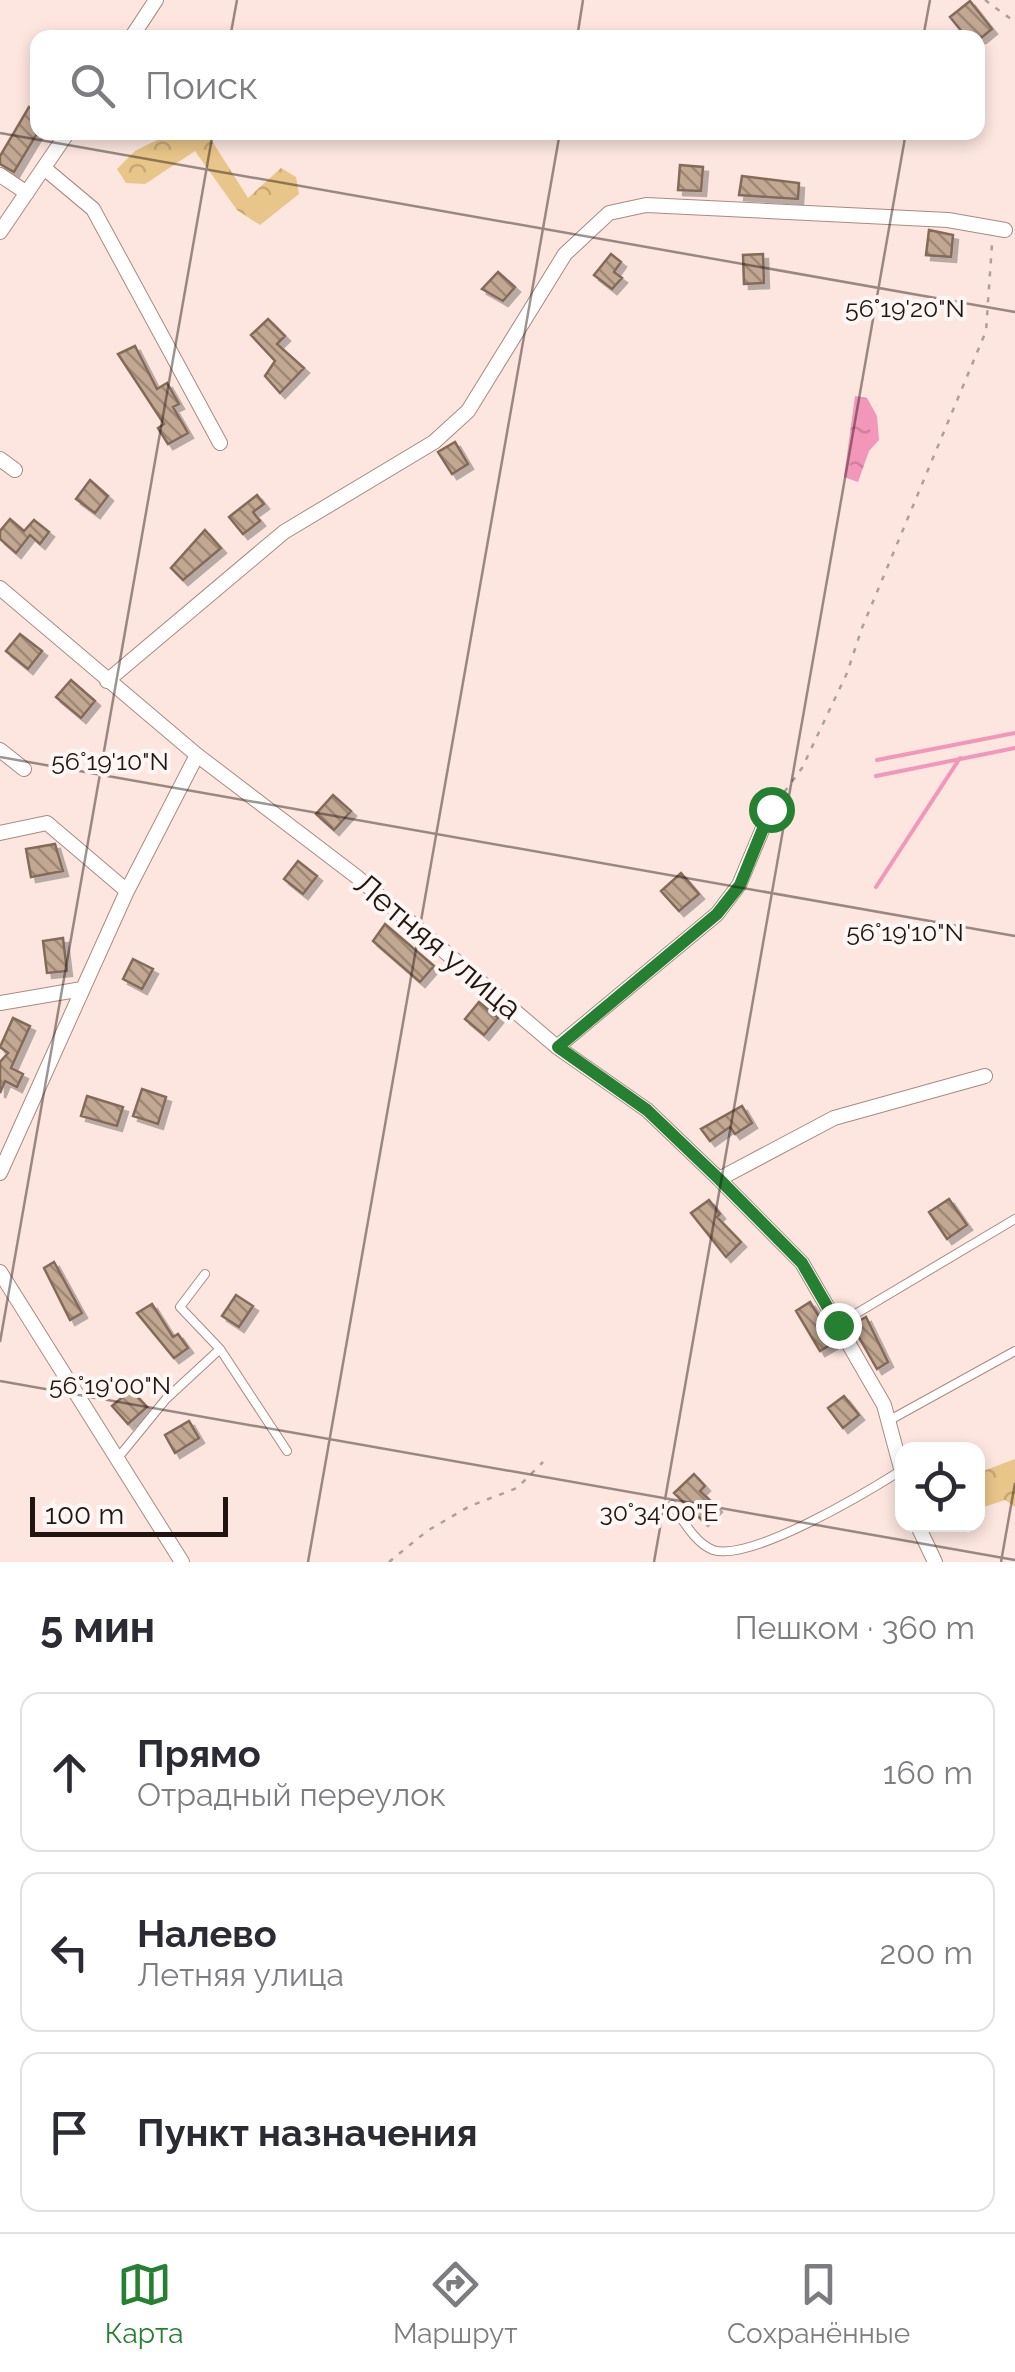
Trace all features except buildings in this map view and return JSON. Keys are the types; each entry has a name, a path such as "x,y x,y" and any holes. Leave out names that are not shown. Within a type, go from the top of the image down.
{"street":[{"path":"136,30 156,0"},
{"path":"0,232 63,140"},
{"path":"44,168 93,209 220,443"},
{"path":"0,175 27,193"},
{"path":"107,681 284,532 434,442 468,410 565,254 609,212 646,205 948,220 999,229"},
{"path":"0,459 15,470"},
{"name":"Летняя улица","path":"0,588 107,681 357,877 558,1047 647,1110 802,1263 888,1420 895,1446"},
{"path":"0,750 24,768"},
{"path":"0,1173 127,890 201,758"},
{"path":"0,834 47,823 127,890"},
{"path":"558,1047 717,914 740,885 766,824"},
{"path":"0,1003 82,989"},
{"path":"719,1179 834,1118 986,1076"},
{"path":"0,1272 182,1562"},
{"path":"921,1532 935,1562"}],"lane":[{"path":"838,1325 1015,1218"},
{"path":"205,1274 180,1307 220,1349 287,1451"},
{"path":"118,1460 166,1399 220,1349"},
{"path":"888,1420 1015,1351"},
{"path":"672,1505 702,1544 717,1552 737,1552 818,1522 895,1475"}],"path":[{"path":"985,0 1015,22"},
{"path":"766,824 771,809 802,768 847,673 862,628 986,331 999,229"},
{"path":"388,1562 427,1531 470,1506 517,1488 542,1462"}],"green space":[{"path":"157,140 211,140 248,198 281,168 296,177 299,194 260,225 237,210 195,151 145,184 126,183 117,169 135,151"},
{"path":"1015,1459 1015,1507 1005,1500 985,1507 985,1470"}],"water":[{"path":"855,396 867,398 877,416 879,440 869,451 858,482 844,477"}],"waterway":[{"path":"877,760 1015,733"},
{"path":"876,776 1015,748"},
{"path":"876,887 960,758"}],"route":[{"path":"771,809 740,885 717,914 558,1047 647,1110 719,1179 802,1263 838,1325"}]}
